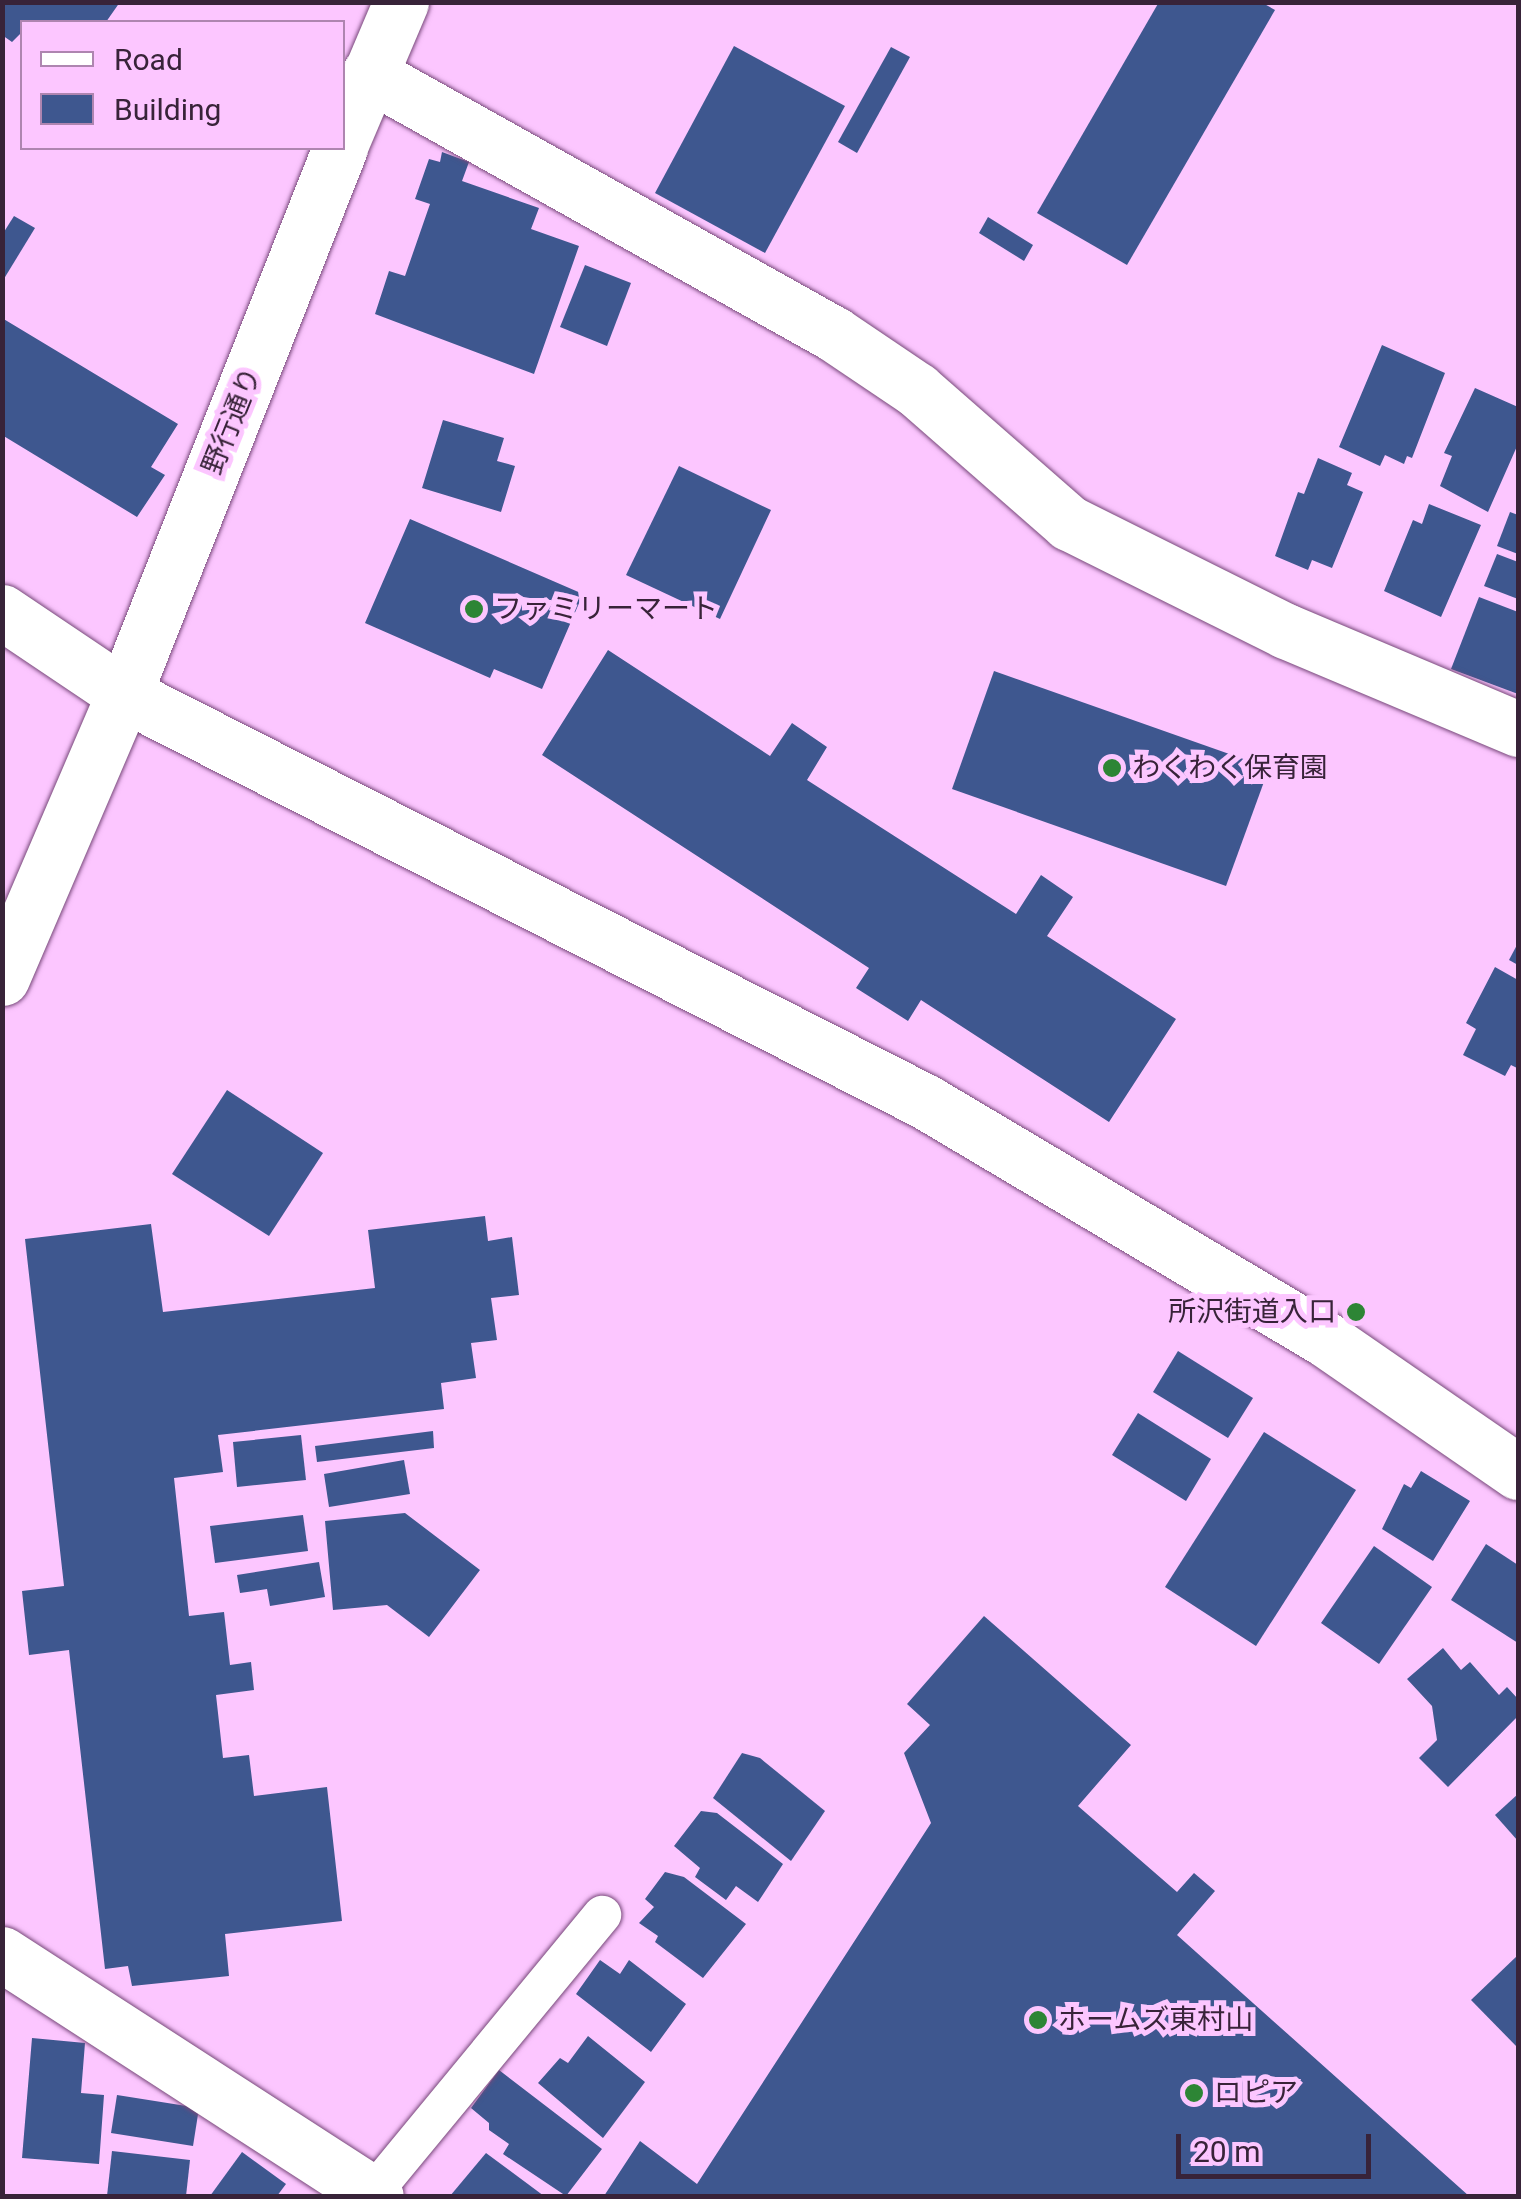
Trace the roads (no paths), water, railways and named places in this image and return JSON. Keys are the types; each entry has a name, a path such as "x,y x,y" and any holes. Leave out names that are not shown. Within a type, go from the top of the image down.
{"street":[{"name":"野行通り","path":"345,134 401,2"},
{"path":"369,74 834,334 917,390 1069,522 1286,631 1518,729"},
{"name":"野行通り","path":"2,978 124,694 339,150"},
{"path":"2,612 124,694 926,1102 1328,1342 1518,1472"},
{"path":"2,1954 374,2195"}],"lane":[{"path":"374,2195 602,1915"}],"place":[{"name":"ファミリーマート","path":"474,609"},
{"name":"わくわく保育園","path":"1112,768"},
{"name":"所沢街道入口","path":"1356,1312"},
{"name":"ホームズ東村山","path":"1038,2020"},
{"name":"ロピア","path":"1194,2093"}]}
